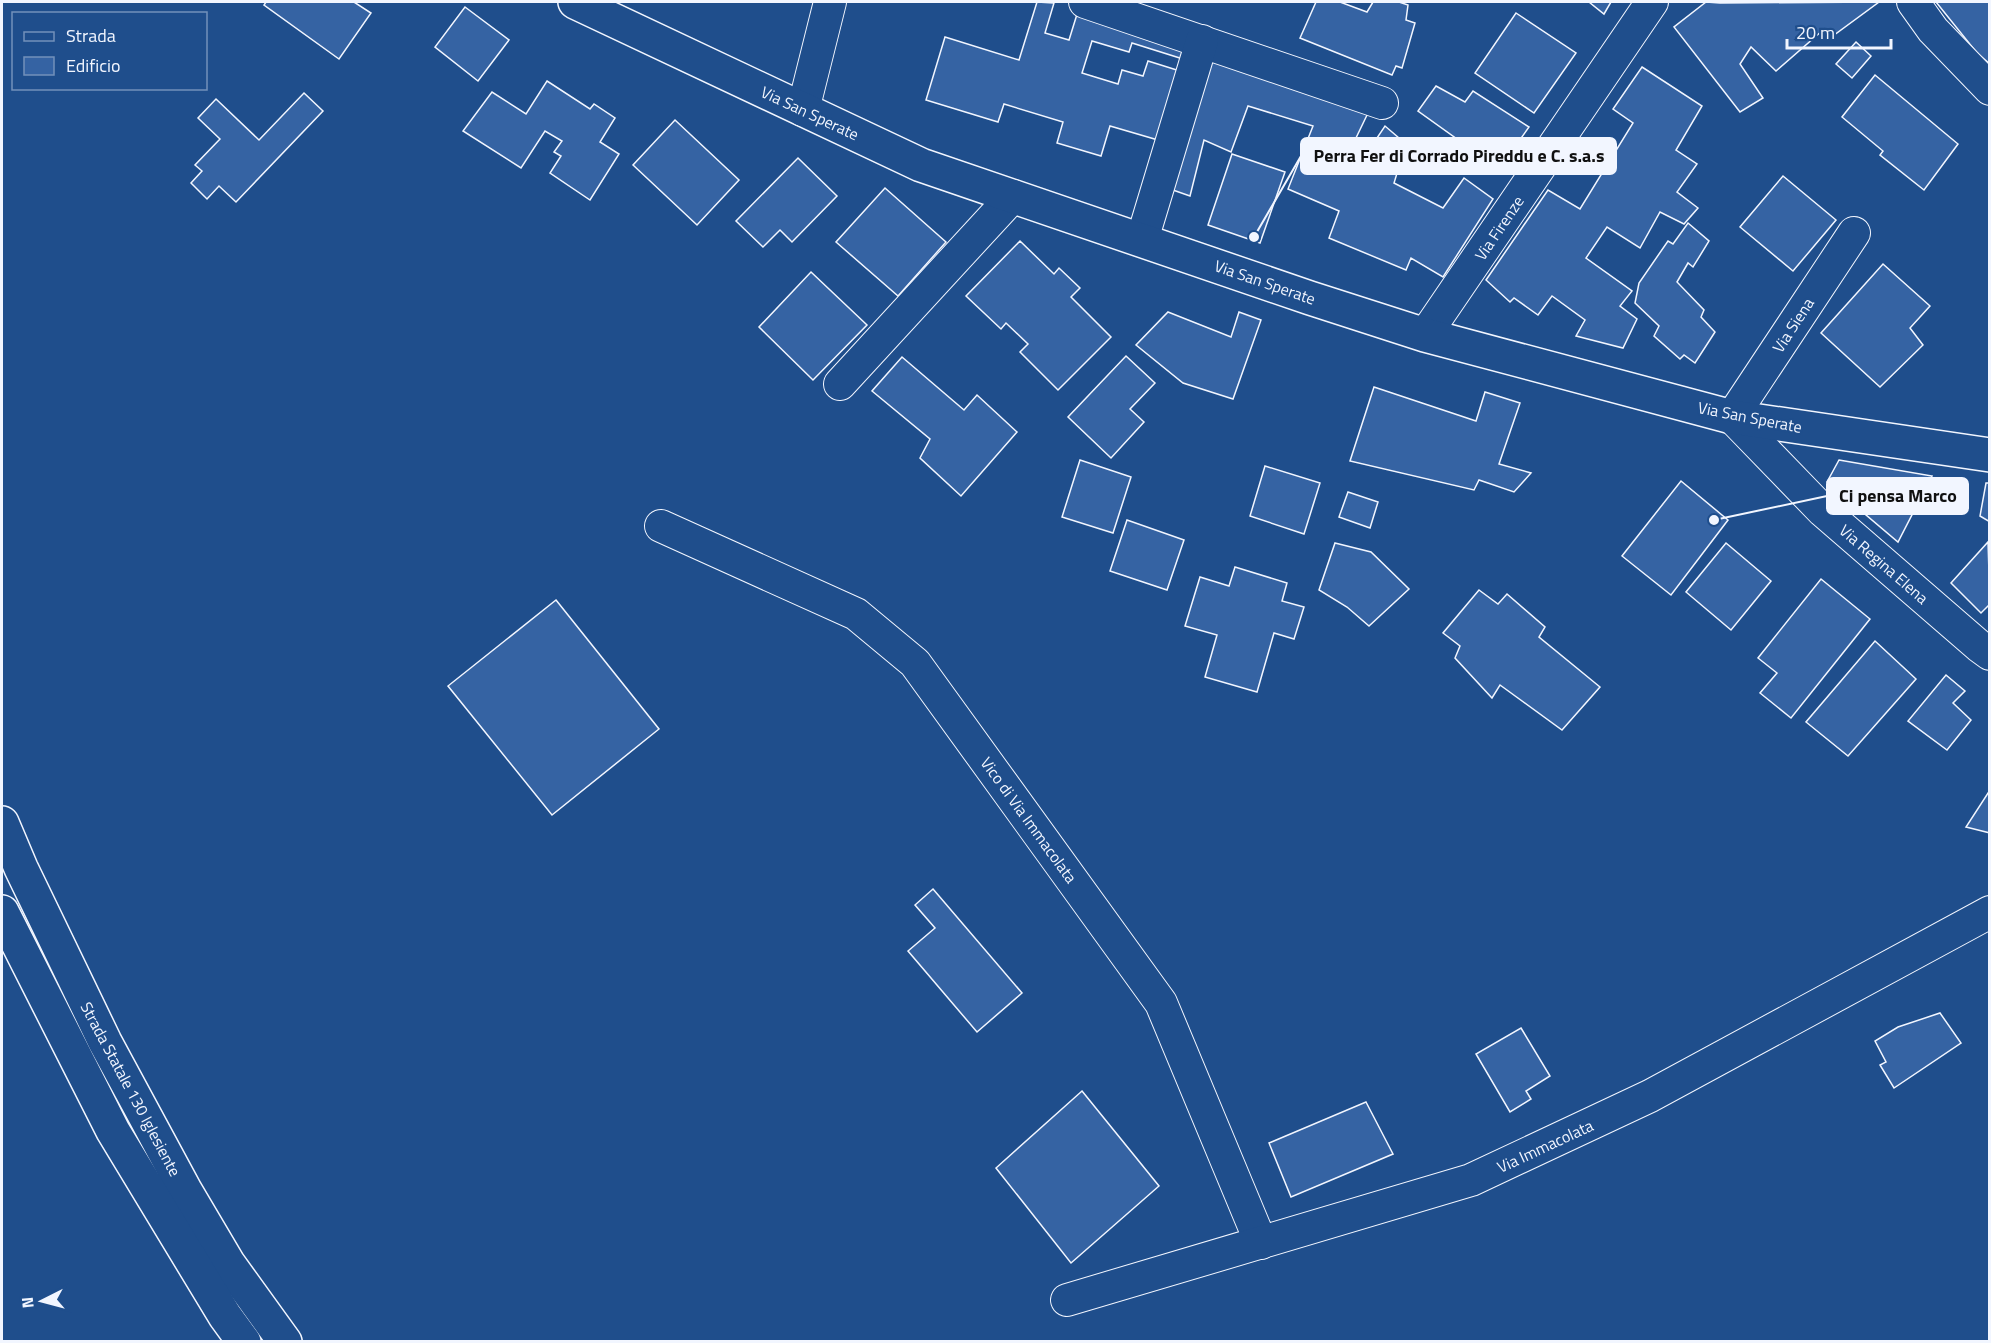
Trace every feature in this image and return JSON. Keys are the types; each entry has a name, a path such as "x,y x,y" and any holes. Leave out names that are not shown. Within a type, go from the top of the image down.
{"street":[{"name":"Via San Sperate","path":"575,2 921,165 1425,335 1732,417 1989,455"},
{"path":"803,110 830,2"},
{"path":"1085,2 1382,103"},
{"name":"Via Firenze","path":"1425,335 1652,2"},
{"path":"1913,2 1934,30 1989,89"},
{"path":"1142,240 1202,42"},
{"path":"840,384 1013,196"},
{"name":"Via Siena","path":"1732,417 1854,233"},
{"name":"Via Regina Elena","path":"1732,417 1823,512 1989,654"},
{"name":"Vico di Via Immacolata","path":"661,526 856,614 915,663 1161,1003 1261,1243"},
{"name":"Strada Statale 130 Iglesiente","path":"2,823 21,868 105,1042 186,1192 228,1263 285,1341"},
{"name":"Strada Statale 130 Iglesiente","path":"2,912 112,1131 225,1316 244,1341"},
{"name":"Via Immacolata","path":"1067,1300 1471,1180 1650,1096 1989,912"}],"building":[{"path":"266,2 354,2 371,13 339,59 264,5"},
{"path":"1037,2 1054,3 1045,33 1069,40 1078,11 1187,48 1183,59 1132,43 1129,52 1092,41 1082,73 1118,84 1122,70 1143,76 1148,61 1180,71 1158,140 1110,126 1101,156 1057,143 1063,122 1004,104 998,122 926,100 945,37 1019,60"},
{"path":"1316,2 1340,2 1367,12 1373,2 1399,2 1408,5 1406,20 1415,23 1402,68 1396,66 1392,75 1300,38"},
{"path":"1589,2 1611,2 1604,14"},
{"path":"1706,2 1879,2 1830,38 1822,31 1776,71 1751,47 1740,64 1763,98 1740,112 1674,27"},
{"path":"1936,2 1990,2 1990,64 1977,53"},
{"path":"465,7 509,40 478,81 435,47"},
{"path":"1516,13 1576,53 1534,113 1475,73"},
{"path":"1856,42 1871,56 1852,78 1836,64"},
{"path":"1208,55 1368,113 1355,140 1375,141 1385,126 1406,144 1394,183 1443,208 1464,178 1493,199 1443,277 1411,258 1406,270 1329,238 1339,211 1288,189 1313,126 1248,106 1231,152 1204,140 1190,196 1170,189"},
{"path":"1642,67 1702,106 1676,150 1697,164 1677,192 1698,208 1684,224 1660,212 1640,248 1607,227 1586,258 1632,291 1620,306 1637,319 1623,348 1576,336 1585,320 1552,296 1538,315 1514,298 1510,302 1486,280 1548,190 1580,209 1633,123 1613,109"},
{"path":"1875,75 1958,144 1924,190 1880,155 1883,151 1842,117"},
{"path":"547,81 590,109 594,104 615,118 600,142 619,154 590,200 550,173 561,156 554,152 562,141 545,131 521,168 463,131 492,92 526,114"},
{"path":"1436,86 1465,102 1473,91 1529,127 1499,169 1418,111"},
{"path":"304,93 323,111 236,202 219,186 207,199 191,183 202,171 195,165 220,139 198,118 216,99 259,140"},
{"path":"675,120 739,180 697,225 633,165"},
{"path":"1232,154 1285,172 1260,243 1208,225"},
{"path":"798,158 837,196 792,242 780,230 763,247 736,221"},
{"path":"1783,176 1836,220 1793,271 1740,227"},
{"path":"885,188 946,242 898,296 836,242"},
{"path":"1688,223 1709,241 1693,267 1688,263 1677,282 1704,310 1701,317 1715,332 1695,363 1684,355 1680,359 1654,336 1659,326 1635,303 1639,283 1668,241 1673,244"},
{"path":"1020,241 1054,274 1059,268 1080,288 1071,297 1111,337 1058,390 1020,352 1028,344 1006,323 1001,329 966,296"},
{"path":"1883,264 1930,306 1910,328 1923,345 1880,387 1821,333"},
{"path":"811,272 867,325 813,380 759,327"},
{"path":"1168,312 1231,337 1239,312 1261,320 1233,399 1183,383 1136,345"},
{"path":"1126,356 1155,383 1130,409 1144,422 1111,458 1068,417"},
{"path":"902,357 964,410 977,395 1017,432 961,496 920,458 930,439 872,391"},
{"path":"1374,387 1476,421 1485,392 1520,403 1499,464 1531,473 1514,492 1479,480 1474,490 1350,461"},
{"path":"1080,460 1131,477 1113,533 1062,517"},
{"path":"1839,460 1932,476 1898,542 1827,482"},
{"path":"1265,466 1320,483 1304,534 1250,516"},
{"path":"1681,481 1728,520 1671,595 1622,556"},
{"path":"1986,483 1990,483 1990,522 1980,516"},
{"path":"1348,492 1378,502 1370,528 1339,517"},
{"path":"1127,520 1184,540 1167,590 1110,571"},
{"path":"1988,542 1990,604 1981,613 1951,583"},
{"path":"1335,543 1371,552 1409,589 1369,626 1347,607 1319,590"},
{"path":"1726,543 1771,581 1731,630 1686,592"},
{"path":"1235,567 1287,583 1282,601 1304,607 1294,639 1274,633 1257,692 1205,677 1217,635 1185,626 1200,577 1229,586"},
{"path":"1821,579 1870,619 1791,718 1760,693 1777,673 1758,658"},
{"path":"1479,590 1498,604 1507,594 1545,627 1539,637 1600,687 1562,730 1500,685 1492,698 1455,658 1460,646 1443,633"},
{"path":"556,600 659,729 552,815 448,686"},
{"path":"1875,641 1916,679 1848,756 1806,722"},
{"path":"1946,675 1965,691 1953,703 1971,720 1947,750 1908,721"},
{"path":"1990,790 1990,833 1966,827"},
{"path":"933,889 1022,993 977,1032 908,951 935,928 915,905"},
{"path":"1940,1013 1961,1043 1894,1088 1880,1065 1886,1062 1875,1041 1898,1027"},
{"path":"1521,1028 1550,1076 1526,1091 1531,1099 1510,1112 1476,1054"},
{"path":"1082,1091 1159,1186 1071,1263 996,1168"},
{"path":"1366,1102 1393,1154 1291,1197 1269,1143"}],"place":[{"name":"Perra Fer di Corrado Pireddu e C. s.a.s","path":"1254,237"},
{"name":"Ci pensa Marco","path":"1714,520"}]}
